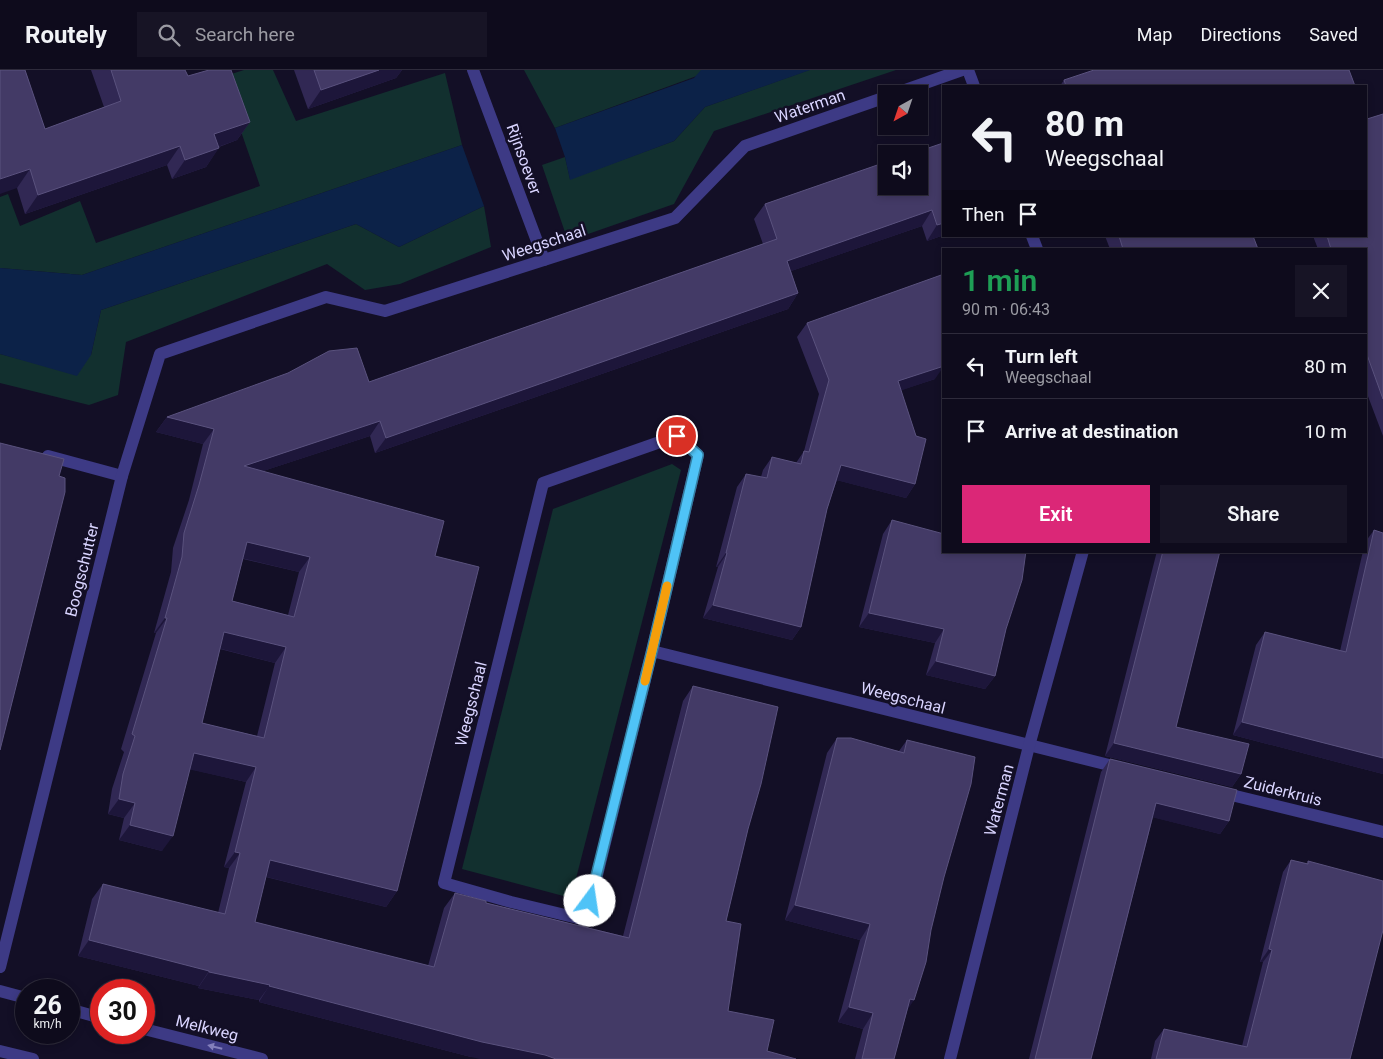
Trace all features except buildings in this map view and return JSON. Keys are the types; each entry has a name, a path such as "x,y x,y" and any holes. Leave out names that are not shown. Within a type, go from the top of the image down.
{"street":[{"name":"Rijnsoever","path":"474,70 544,260"},
{"path":"920,85 962,70"},
{"path":"968,70 974,85"},
{"name":"Waterman","path":"745,146 878,100"},
{"name":"Weegschaal","path":"326,297 385,311 675,218 745,146"},
{"name":"Boogschutter","path":"0,967 122,476 160,354 326,297"},
{"name":"Weegschaal","path":"677,436 698,455 652,651 586,920 444,883 542,483 677,436"},
{"path":"38,454 122,476"},
{"name":"Waterman","path":"950,1059 1029,746 1082,553"},
{"name":"Weegschaal","path":"652,651 1029,746"},
{"path":"1029,746 1132,771"},
{"name":"Zuiderkruis","path":"1207,789 1383,832"},
{"path":"0,991 15,995"},
{"name":"Melkweg","path":"155,1031 262,1059"},
{"path":"0,1051 33,1059"}],"green space":[{"path":"244,70 273,70 296,121 445,73 462,145 82,275 0,268 0,197 8,194 20,226 80,201 96,243 260,186 222,77"},
{"path":"524,70 713,70 555,128"},
{"path":"809,70 896,70 714,131 674,204 568,241 542,165 565,157 570,179 674,141 705,107"},
{"path":"484,206 491,247 400,284 365,290 327,264 126,342 118,395 89,405 0,383 0,354 31,362 91,355 101,310 356,224 399,247"},
{"path":"672,464 681,470 571,898 462,869 553,509"}],"water":[{"path":"701,70 810,70 705,107 674,141 570,180 565,157 555,128 694,78"},
{"path":"462,145 484,206 399,247 356,224 101,310 91,355 77,376 0,354 0,268 82,275"}],"slow traffic":[{"path":"645,681 667,586"}],"route":[{"path":"590,901 698,455 677,436"}]}
